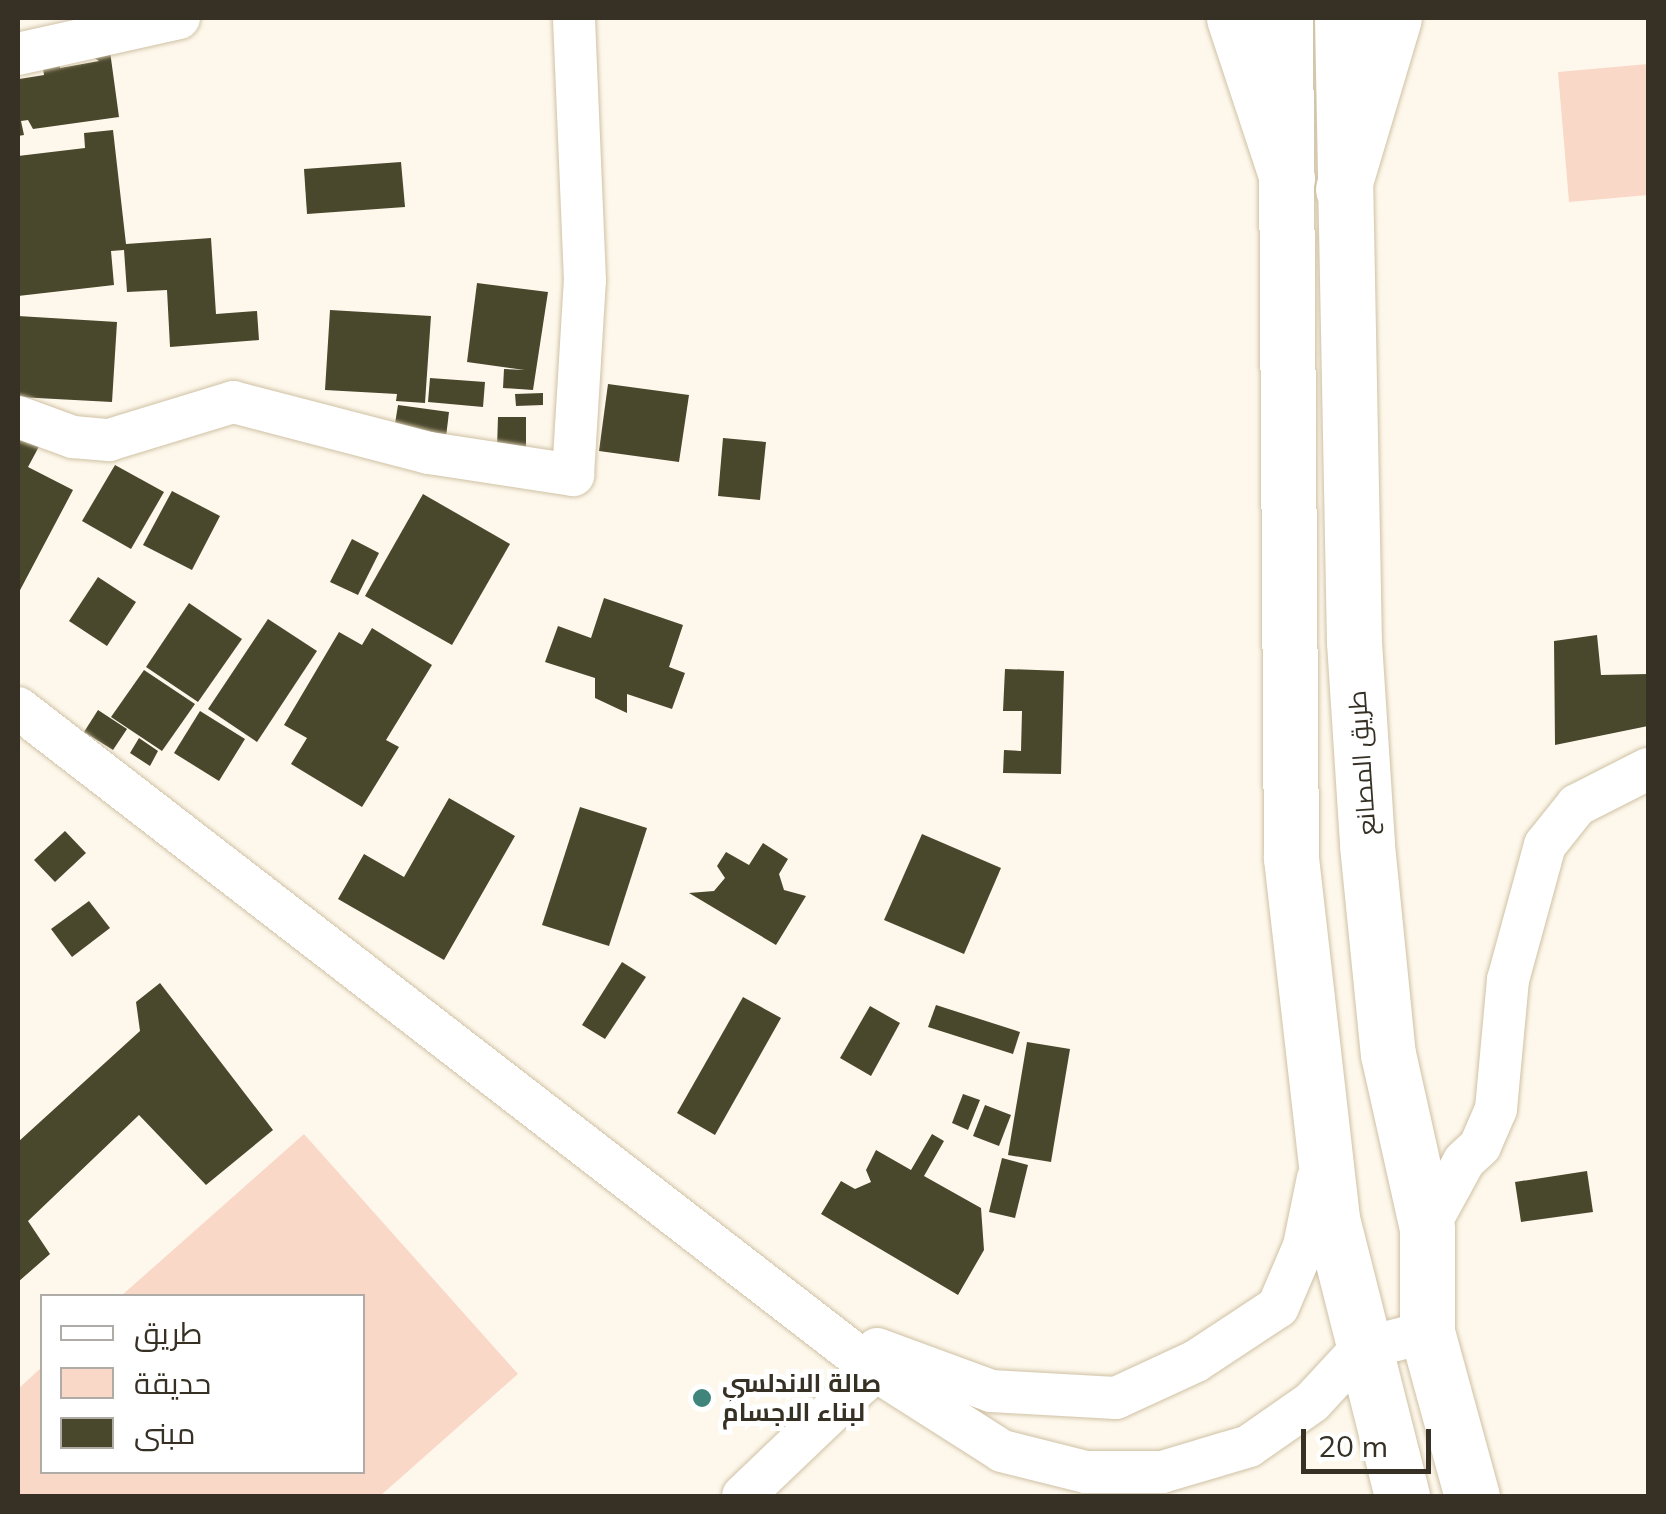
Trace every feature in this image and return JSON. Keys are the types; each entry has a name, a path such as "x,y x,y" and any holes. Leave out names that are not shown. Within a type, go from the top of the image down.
{"main road":[{"path":"1234,18 1287,178"},
{"path":"1285,18 1292,858 1324,1153 1361,1349 1402,1496"},
{"name":"طريق المصانع","path":"1342,18 1354,642 1367,845 1388,1054 1427,1229 1427,1332 1472,1496"},
{"path":"1343,189 1394,18"}],"street":[{"path":"18,54 179,18"},
{"path":"18,417 73,437 109,440 232,402 429,453 570,477 585,282 574,18"},
{"path":"18,708 876,1370 1002,1451 1086,1472 1162,1472 1249,1446 1312,1402 1361,1349 1427,1332"},
{"path":"1427,1229 1464,1161 1480,1146 1496,1109 1508,980 1544,845 1577,805 1648,768"},
{"path":"823,1329 991,1391 1116,1398 1196,1361 1278,1307 1304,1246 1324,1153"},
{"path":"742,1496 876,1370"}],"green space":[{"path":"1648,64 1648,195 1569,202 1558,72"},
{"path":"304,1134 518,1374 380,1496 18,1496 18,1389 40,1369 40,1474 365,1474 365,1294 123,1294"}],"building":[{"path":"109,44 119,117 33,129 28,120 21,121 24,135 18,136 19,79 44,75 42,62 59,59 60,68 99,61 90,55"},
{"path":"113,130 126,244 211,238 216,314 257,311 259,340 170,347 167,290 127,292 124,250 111,251 114,285 18,296 18,156 85,148 84,133"},
{"path":"401,162 405,207 307,214 304,169"},
{"path":"477,283 548,292 533,390 503,388 504,369 525,370 467,362"},
{"path":"330,310 431,316 425,403 396,401 397,394 325,390"},
{"path":"18,316 117,322 112,402 18,397"},
{"path":"430,378 485,382 483,407 428,402"},
{"path":"608,384 689,395 679,462 599,451"},
{"path":"543,393 543,405 516,406 515,394"},
{"path":"398,405 449,412 446,437 394,430"},
{"path":"498,417 526,417 526,448 497,448"},
{"path":"18,426 43,439 28,467 73,490 18,594"},
{"path":"723,438 766,442 760,500 718,496"},
{"path":"115,465 164,492 131,549 82,521"},
{"path":"172,491 220,516 192,570 143,545"},
{"path":"423,494 510,544 452,645 365,596"},
{"path":"352,539 379,553 358,595 330,582"},
{"path":"98,577 136,602 107,646 69,621"},
{"path":"604,598 683,625 669,667 685,673 672,709 627,694 627,713 595,698 595,678 545,662 558,626 591,638"},
{"path":"189,603 242,639 198,702 146,667"},
{"path":"268,619 317,651 257,742 208,709"},
{"path":"372,628 432,665 386,740 399,747 362,807 291,764 307,738 284,725 339,632 362,645"},
{"path":"1597,635 1601,675 1648,674 1648,726 1555,745 1554,641"},
{"path":"1005,669 1064,671 1061,774 1003,773 1004,750 1021,751 1022,711 1003,711"},
{"path":"144,670 195,704 162,751 111,717"},
{"path":"98,710 127,729 113,750 84,732"},
{"path":"200,711 245,739 219,781 174,753"},
{"path":"139,738 158,751 150,766 130,753"},
{"path":"449,798 515,836 444,960 338,899 364,854 404,877"},
{"path":"580,807 647,828 609,946 542,925"},
{"path":"65,831 86,853 55,882 34,860"},
{"path":"922,834 1001,868 964,954 884,920"},
{"path":"763,843 788,859 779,874 784,890 806,896 776,945 689,893 714,891 725,878 717,866 726,852 749,865"},
{"path":"89,901 110,928 72,957 51,929"},
{"path":"622,962 646,977 605,1039 582,1025"},
{"path":"160,983 273,1130 206,1185 139,1115 28,1221 50,1254 18,1282 18,1142 140,1031 136,1002"},
{"path":"743,997 781,1018 715,1135 677,1113"},
{"path":"936,1005 1020,1032 1013,1054 928,1027"},
{"path":"870,1006 900,1023 871,1076 840,1058"},
{"path":"1027,1042 1070,1049 1051,1162 1008,1155"},
{"path":"963,1094 980,1100 968,1130 952,1123"},
{"path":"985,1105 1011,1115 999,1146 973,1136"},
{"path":"932,1134 944,1141 924,1176 981,1208 984,1250 958,1295 821,1214 841,1181 855,1189 871,1182 866,1170 876,1150 911,1170"},
{"path":"1002,1158 1028,1165 1015,1218 989,1212"},
{"path":"1587,1171 1593,1212 1521,1222 1515,1182"}],"place":[{"name":"صالة الاندلسي لبناء الاجسام","path":"702,1398"}]}
